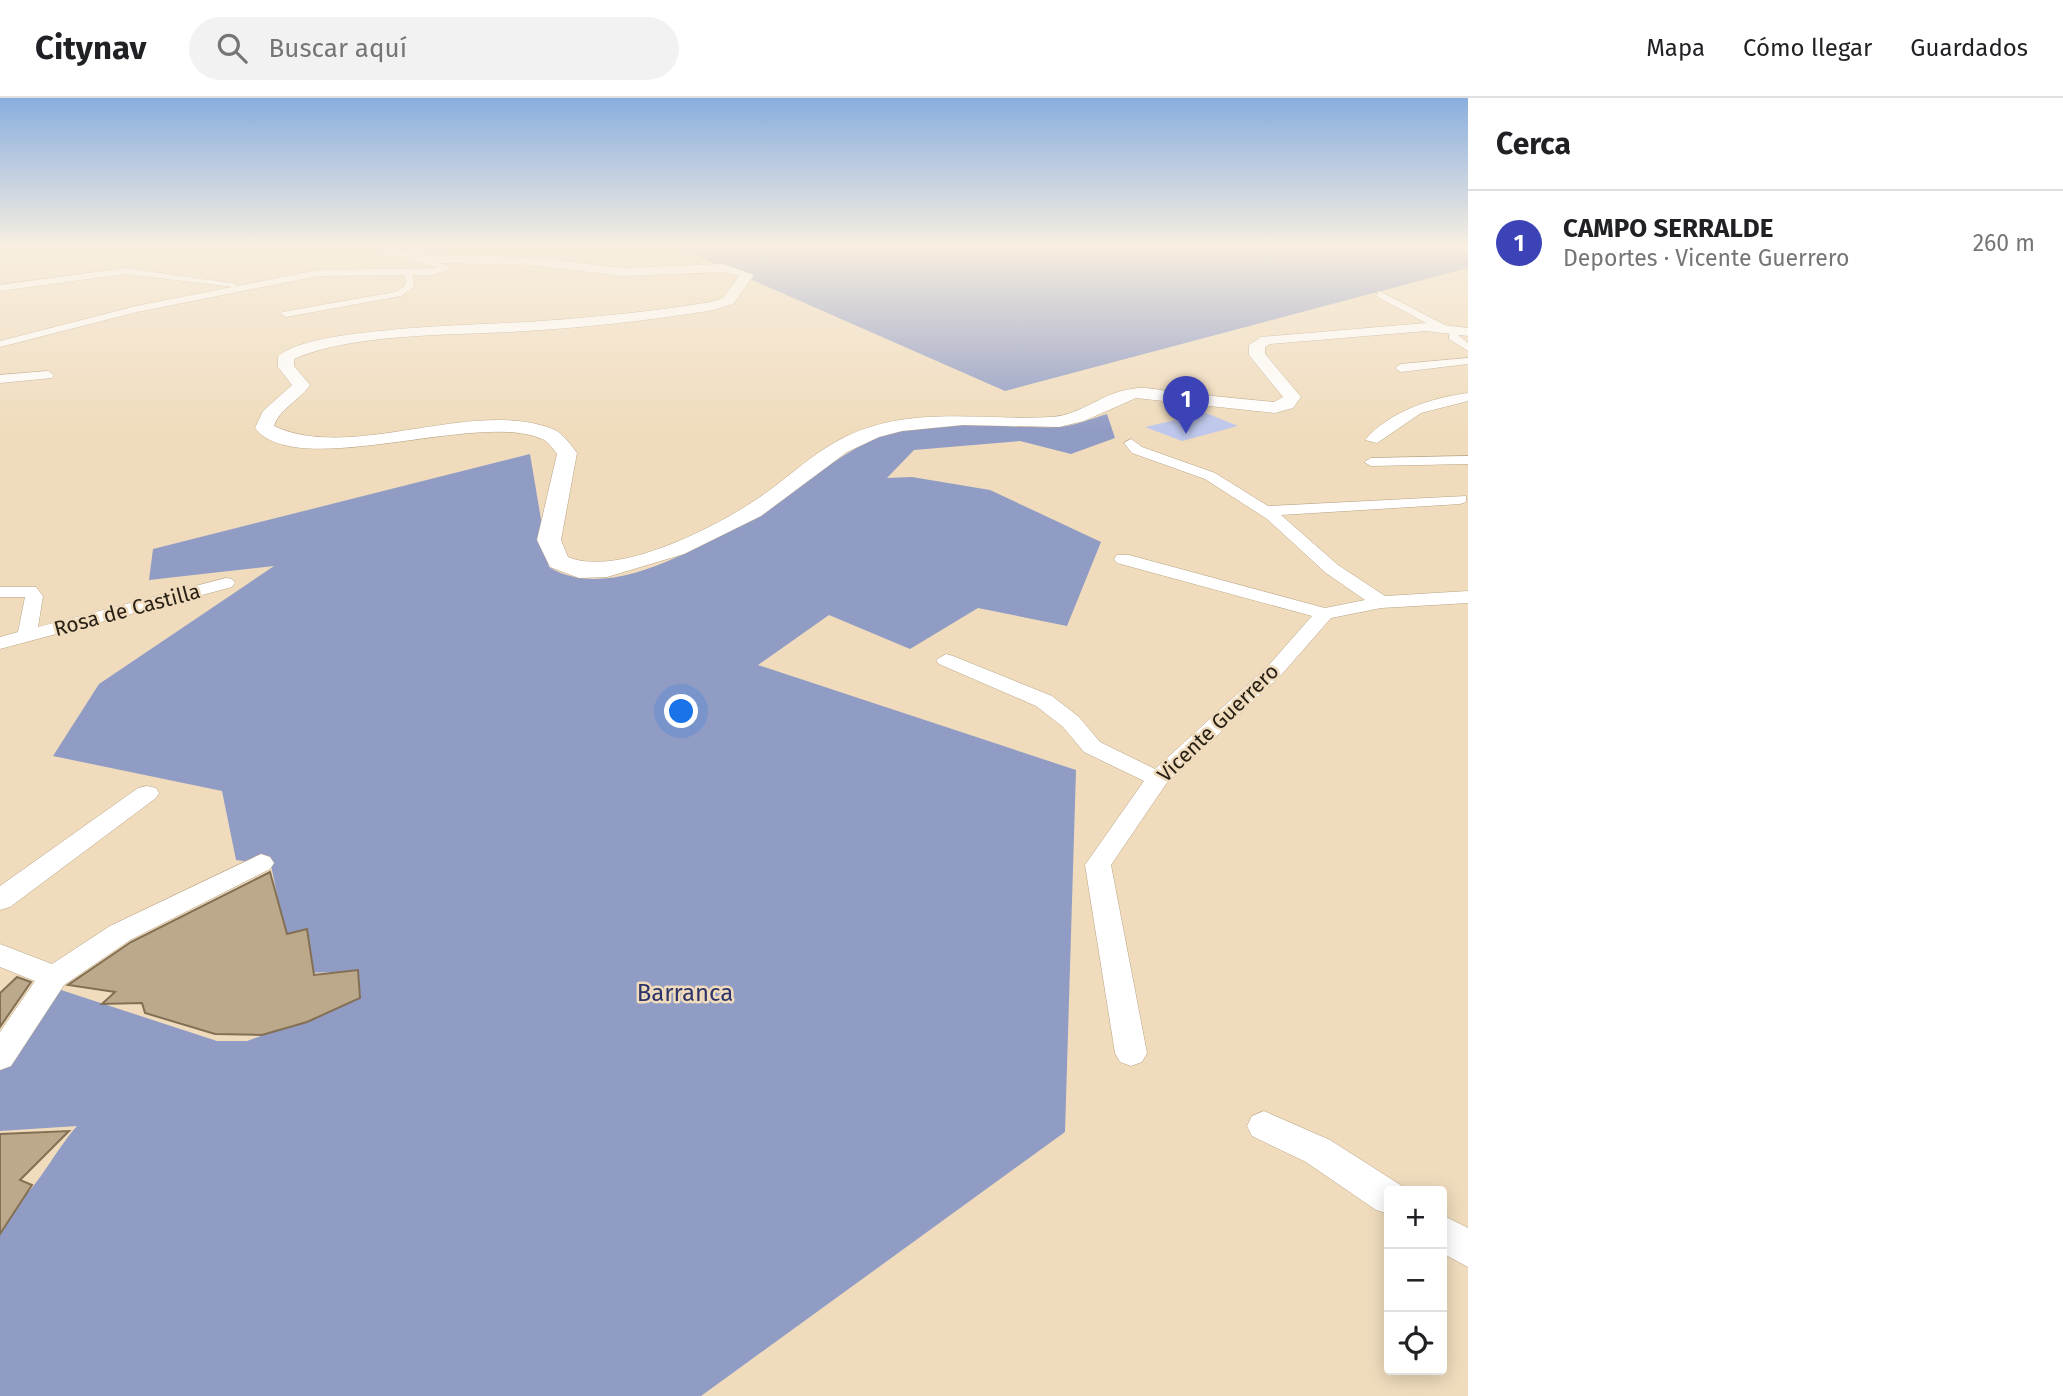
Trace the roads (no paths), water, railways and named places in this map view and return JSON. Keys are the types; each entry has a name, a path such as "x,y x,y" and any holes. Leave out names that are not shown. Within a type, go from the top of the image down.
{"main road":[{"path":"701,308 543,326 351,340 306,348 286,357 286,367 301,385 296,393 269,415 264,422 264,428 274,434 330,441 493,428 533,430 557,438 565,445 568,453 549,540 550,550 563,565 575,570 600,572 631,565 684,544 753,511 845,443 914,423 949,419 1068,420 1123,394 1136,393 1257,409 1287,404 1292,397 1257,355 1257,345 1266,340 1455,330"}],"street":[{"path":"0,344 143,308"},
{"path":"286,314 322,308"},
{"path":"1407,308 1455,330 1453,337 1468,348"},
{"path":"1401,368 1468,361"},
{"path":"0,379 48,375"},
{"path":"1372,440 1397,418 1438,401 1468,397"},
{"path":"1131,443 1138,450 1210,476 1265,511 1315,551 1332,569 1381,602"},
{"path":"1371,462 1468,460"},
{"path":"1265,511 1460,499"},
{"path":"1123,559 1325,614 1381,602 1468,597"},
{"name":"Rosa de Castilla","path":"0,643 226,583"},
{"name":"Rosa de Castilla","path":"0,592 30,591 34,596 27,637"},
{"name":"Vicente Guerrero","path":"1130,1053 1098,865 1158,779 1275,670 1325,614"},
{"path":"946,660 1044,701 1071,722 1092,747 1158,779"},
{"path":"0,900 147,793"},
{"path":"0,1057 54,977 120,933 261,863"},
{"path":"0,955 54,977"},
{"path":"1264,1126 1318,1151 1384,1195"},
{"path":"1447,1235 1468,1249"}],"place":[{"name":"CAMPO SERRALDE","path":"1186,434"}],"park label":[{"name":"Barranca","path":"685,993"}]}
